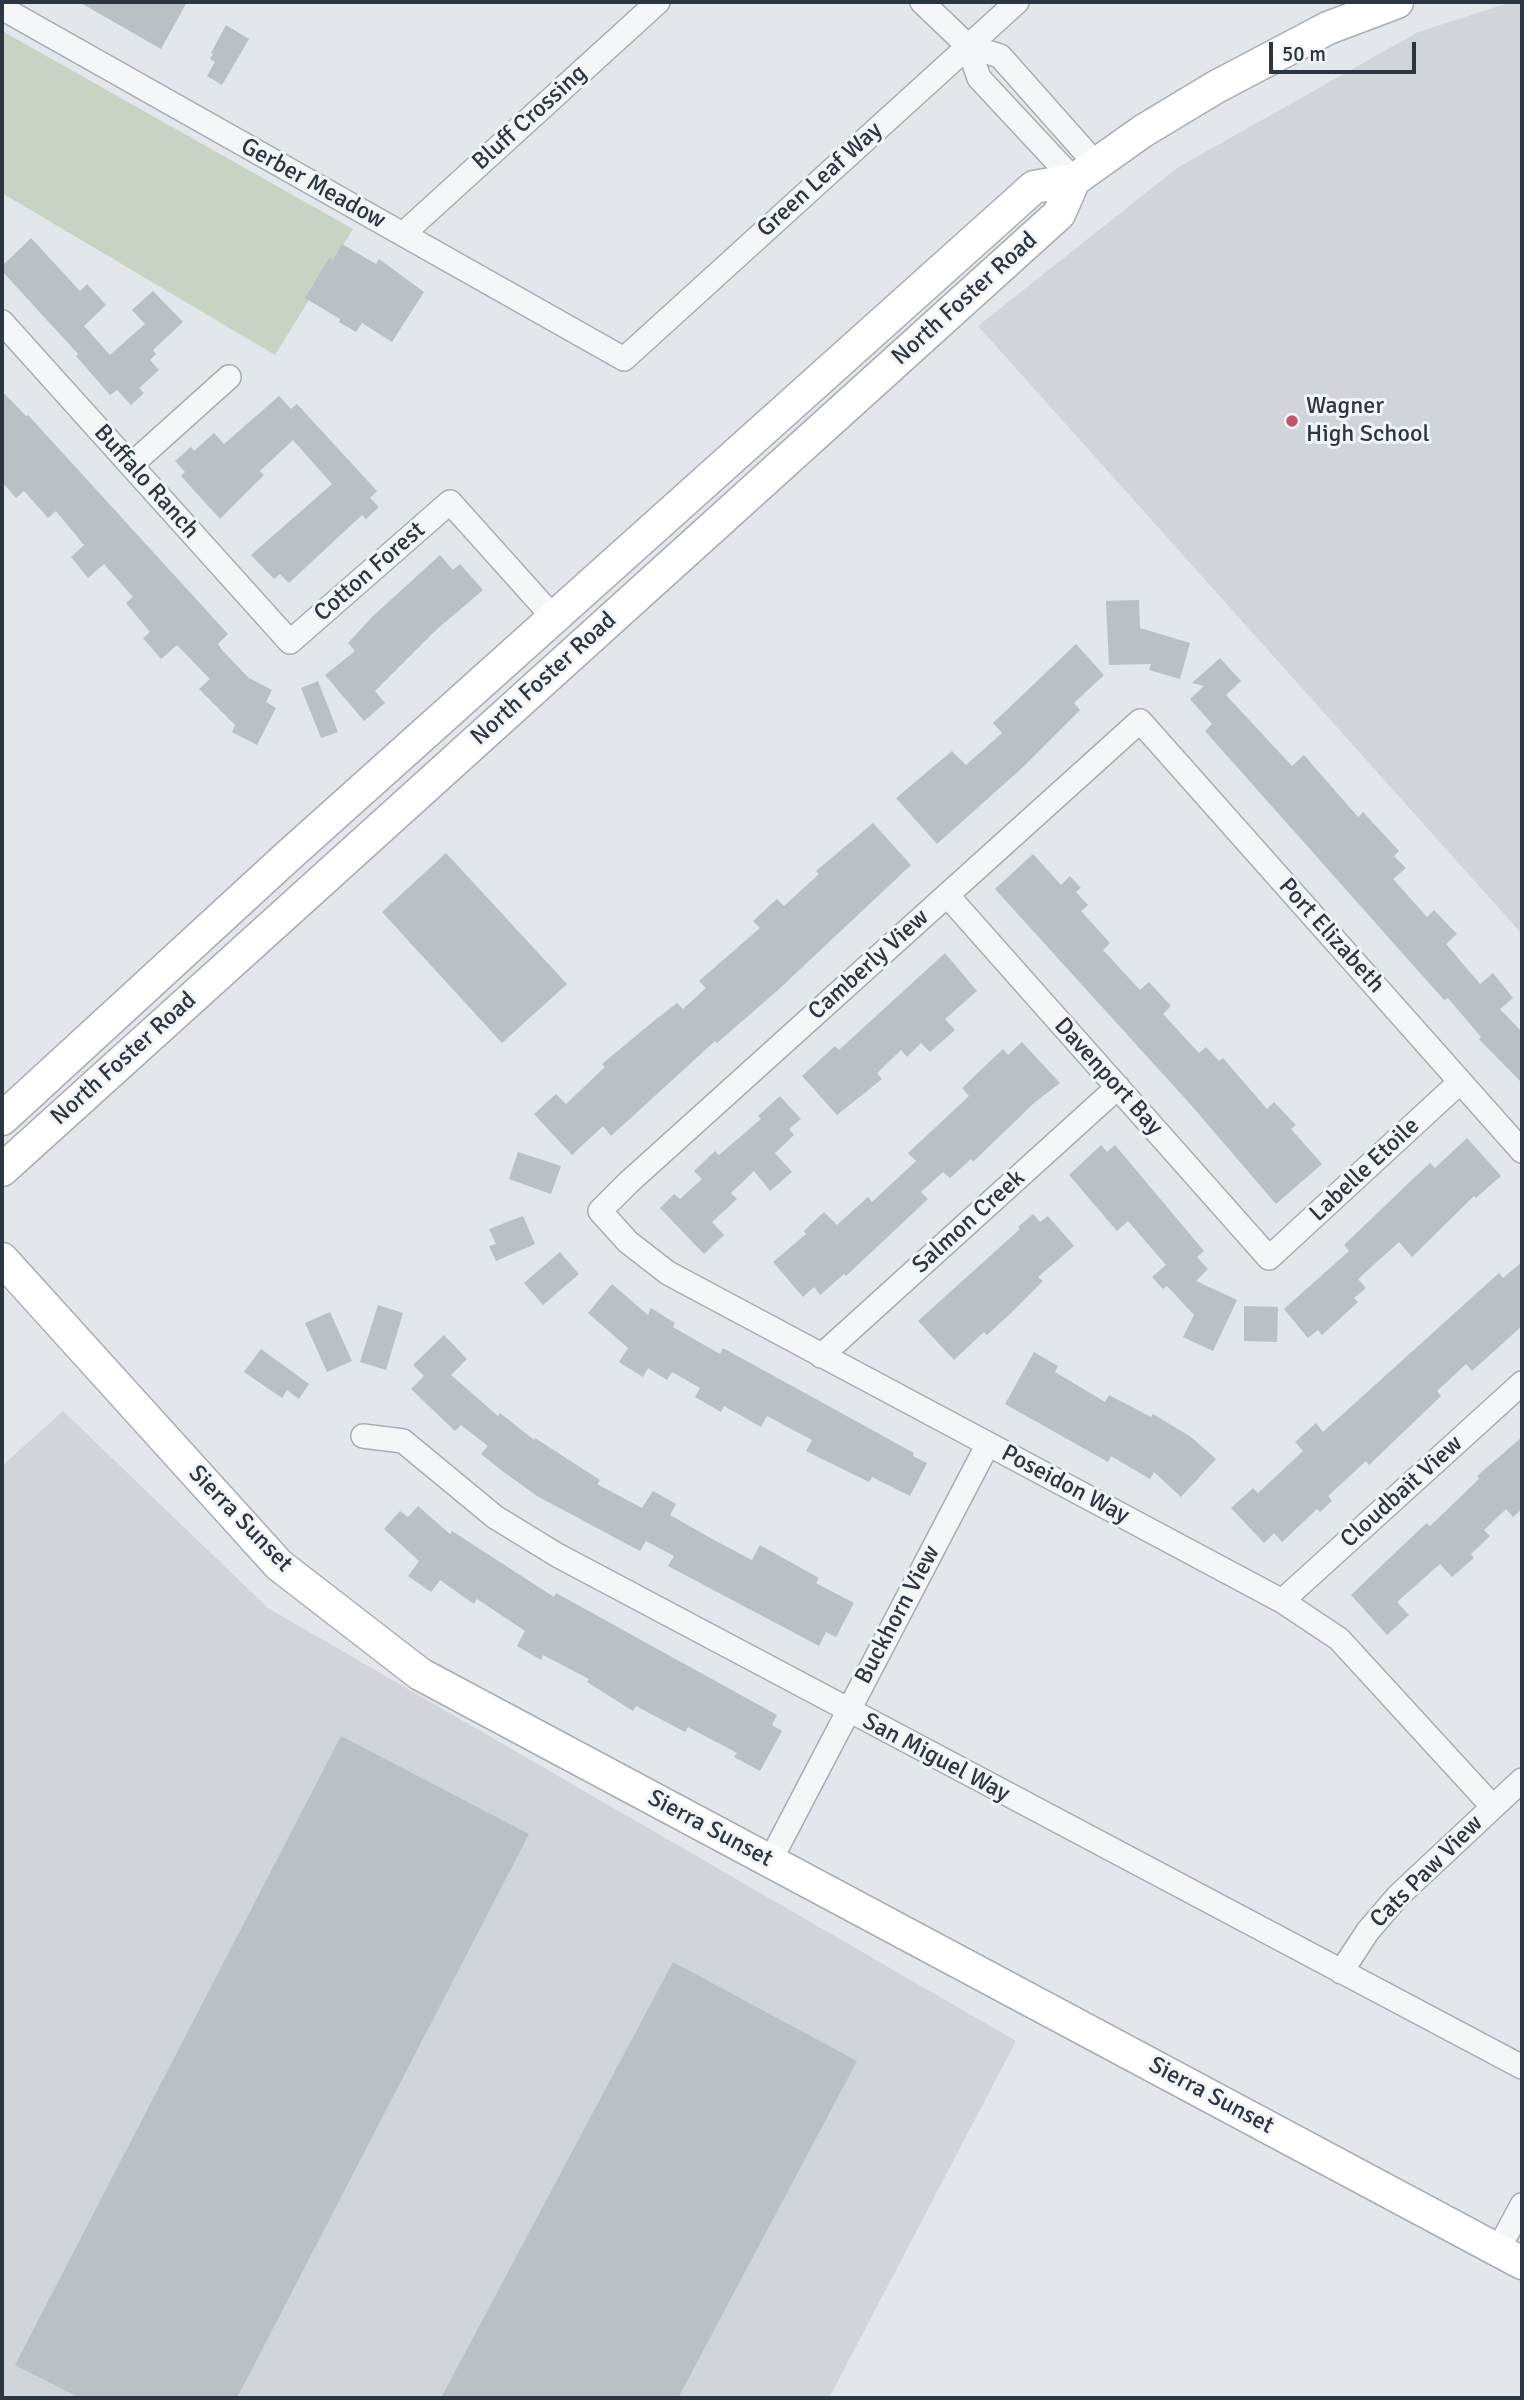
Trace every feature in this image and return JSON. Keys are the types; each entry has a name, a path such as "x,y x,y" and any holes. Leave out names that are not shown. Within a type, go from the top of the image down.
{"main road":[{"name":"North Foster Road","path":"2,1119 1034,187 1084,171 1216,87 1328,28 1397,2"},
{"name":"North Foster Road","path":"2,1170 1059,214 1084,171"},
{"name":"Sierra Sunset","path":"2,1259 279,1565 421,1674 1510,2256"}],"street":[{"name":"Bluff Crossing","path":"403,234 658,2"},
{"path":"922,2 968,46 979,78 1084,171"},
{"name":"Green Leaf Way","path":"624,359 1017,2"},
{"name":"Gerber Meadow","path":"2,8 624,359"},
{"name":"Buffalo Ranch","path":"2,322 290,642"},
{"path":"131,465 229,377"},
{"name":"Cotton Forest","path":"290,642 450,502 554,618"},
{"name":"Camberly View","path":"600,1211 639,1172 1140,721"},
{"name":"Port Elizabeth","path":"1140,721 1522,1151"},
{"name":"Davenport Bay","path":"947,895 1269,1258"},
{"name":"Labelle Etoile","path":"1269,1258 1460,1082"},
{"name":"Salmon Creek","path":"821,1356 1118,1087"},
{"name":"Poseidon Way","path":"600,1211 628,1242 668,1273 1282,1601 1339,1639 1493,1807"},
{"name":"Cloudbait View","path":"1282,1601 1522,1383"},
{"name":"San Miguel Way","path":"363,1436 403,1441 495,1517 536,1542 848,1712 1522,2067"},
{"name":"Buckhorn View","path":"770,1861 988,1444"},
{"name":"Cats Paw View","path":"1340,1972 1368,1931 1398,1896 1522,1780"},
{"path":"1510,2256 1522,2205"}],"shaded area":[{"name":"Wagner High School","path":"1512,2 1522,2 1522,934 978,326 1177,168 1418,32"},
{"path":"63,1411 268,1608 1016,2041 829,2398 2,2398 2,1466"}],"green space":[{"path":"2,31 353,229 275,355 2,193"}],"building":[{"path":"79,2 187,2 161,49"},
{"path":"226,25 249,39 222,85 207,76 215,62 210,59 213,54 211,53"},
{"path":"31,238 80,291 87,284 106,305 84,326 110,355 145,324 132,310 153,291 183,322 153,350 156,354 150,360 159,370 139,388 144,393 131,405 117,390 110,395 76,356 78,354 2,271 2,266"},
{"path":"342,244 376,264 379,259 424,292 392,342 362,323 356,332 305,298 329,258 333,260"},
{"path":"2,391 28,415 228,634 218,644 222,650 249,678 272,690 266,702 276,708 257,745 232,732 235,725 199,689 210,679 177,645 161,659 143,638 150,632 126,603 133,597 104,564 88,578 71,557 84,545 56,511 48,518 24,491 16,498 2,482"},
{"path":"279,396 291,409 297,404 377,491 370,498 379,507 366,519 362,515 289,583 280,574 274,579 251,555 332,484 293,440 260,471 264,475 220,519 181,476 185,472 175,461 191,447 194,451 214,433 224,444"},
{"path":"440,555 453,570 460,564 483,590 435,631 375,691 385,703 364,721 325,675 355,651 348,643 372,617"},
{"path":"1139,600 1140,628 1190,643 1180,679 1149,670 1151,664 1109,665 1106,601"},
{"path":"1076,644 1104,675 1074,703 1080,710 1022,768 937,844 896,798 952,751 966,765 1002,733 993,723"},
{"path":"1220,658 1241,681 1226,695 1292,766 1304,755 1358,817 1363,812 1399,851 1394,856 1406,868 1393,879 1427,917 1434,910 1457,934 1446,944 1480,984 1493,973 1513,998 1500,1009 1522,1032 1522,1083 1479,1039 1481,1037 1448,998 1444,1000 1205,731 1212,724 1190,699 1204,686 1192,683"},
{"path":"318,681 338,732 321,738 301,688"},
{"path":"873,823 911,865 778,990 717,1043 715,1041 611,1136 603,1126 572,1155 534,1114 556,1094 566,1104 605,1067 602,1064 655,1020 677,1003 683,1009 706,988 699,981 760,928 753,921 777,899 784,906 819,874 816,871"},
{"path":"446,853 567,984 502,1043 382,912"},
{"path":"1033,854 1061,885 1070,876 1081,888 1076,892 1088,905 1081,911 1110,943 1103,950 1140,990 1149,982 1171,1006 1163,1014 1199,1053 1206,1047 1219,1061 1223,1058 1267,1109 1274,1102 1296,1125 1291,1129 1322,1164 1276,1204 1191,1105 995,889"},
{"path":"945,953 977,991 945,1019 955,1030 930,1052 921,1043 907,1057 901,1050 877,1073 882,1079 837,1115 802,1076 835,1046 839,1050"},
{"path":"1022,1042 1060,1083 1034,1103 973,1162 971,1159 950,1178 943,1172 921,1192 928,1199 846,1276 844,1274 820,1295 814,1287 803,1297 773,1262 806,1234 804,1231 824,1212 837,1225 868,1197 872,1202 916,1161 908,1153 969,1096 962,1088 1003,1049 1008,1055"},
{"path":"780,1096 801,1119 789,1129 794,1135 775,1153 792,1172 770,1191 754,1171 731,1193 737,1199 712,1222 724,1235 704,1254 660,1208 674,1194 680,1199 702,1179 694,1171 715,1151 719,1155 761,1119 758,1116"},
{"path":"1467,1138 1501,1176 1476,1198 1474,1196 1412,1257 1399,1242 1358,1279 1366,1288 1354,1298 1358,1302 1322,1335 1318,1330 1308,1338 1284,1309 1349,1251 1344,1245 1416,1176 1430,1163 1435,1168"},
{"path":"1101,1145 1107,1152 1115,1145 1204,1251 1197,1257 1208,1269 1196,1281 1237,1300 1213,1351 1183,1337 1194,1315 1167,1286 1163,1289 1152,1277 1166,1265 1128,1221 1117,1231 1069,1175"},
{"path":"518,1152 561,1166 551,1194 509,1179"},
{"path":"1033,1214 1040,1222 1048,1216 1074,1246 1038,1277 1043,1281 1009,1315 987,1335 984,1332 954,1360 918,1321 1020,1229 1018,1227"},
{"path":"523,1216 535,1244 496,1261 489,1246 496,1244 489,1229"},
{"path":"560,1252 579,1274 543,1305 524,1283"},
{"path":"1522,1262 1522,1326 1472,1371 1466,1364 1437,1391 1441,1396 1390,1445 1369,1465 1366,1461 1328,1496 1332,1501 1320,1512 1317,1509 1282,1542 1274,1533 1264,1543 1231,1508 1253,1488 1258,1493 1303,1451 1295,1442 1316,1423 1323,1432 1499,1273 1503,1278"},
{"path":"612,1284 648,1315 651,1308 675,1323 673,1327 720,1354 723,1348 914,1453 913,1456 927,1463 910,1496 872,1477 869,1482 806,1451 812,1440 767,1416 761,1427 724,1406 721,1412 695,1397 700,1388 672,1372 667,1380 648,1368 643,1377 619,1362 628,1348 588,1313"},
{"path":"378,1305 403,1313 386,1370 360,1362"},
{"path":"1244,1306 1278,1307 1277,1342 1244,1341"},
{"path":"330,1312 352,1361 327,1372 305,1323"},
{"path":"444,1335 467,1359 451,1375 498,1416 500,1413 534,1440 535,1438 600,1480 597,1484 642,1508 653,1491 676,1504 670,1515 714,1540 752,1560 760,1545 819,1578 816,1583 854,1603 836,1637 826,1632 819,1646 668,1566 674,1556 646,1541 640,1551 537,1496 501,1470 481,1454 488,1446 461,1425 455,1431 411,1389 424,1376 413,1365"},
{"path":"261,1349 309,1384 299,1399 287,1390 282,1398 244,1372"},
{"path":"1034,1352 1058,1366 1055,1372 1105,1402 1109,1395 1151,1417 1153,1414 1191,1437 1216,1459 1181,1497 1154,1472 1150,1479 1111,1456 1108,1462 1005,1404"},
{"path":"1522,1437 1522,1509 1513,1517 1506,1509 1484,1530 1490,1536 1471,1554 1474,1558 1452,1577 1440,1564 1397,1602 1409,1615 1387,1635 1351,1595 1420,1529 1427,1523 1430,1526 1479,1479 1477,1476"},
{"path":"418,1506 450,1534 452,1531 554,1597 556,1593 777,1715 772,1725 782,1731 760,1771 734,1757 737,1753 688,1727 685,1732 636,1706 633,1711 587,1682 589,1679 543,1655 541,1660 517,1646 525,1631 477,1599 474,1604 440,1580 431,1592 408,1576 419,1561 384,1529 400,1511 408,1517"},
{"path":"341,1736 529,1834 237,2398 80,2398 15,2365"},
{"path":"673,1962 857,2061 678,2398 441,2398"}],"place":[{"name":"Wagner High School","path":"1292,421"}]}
